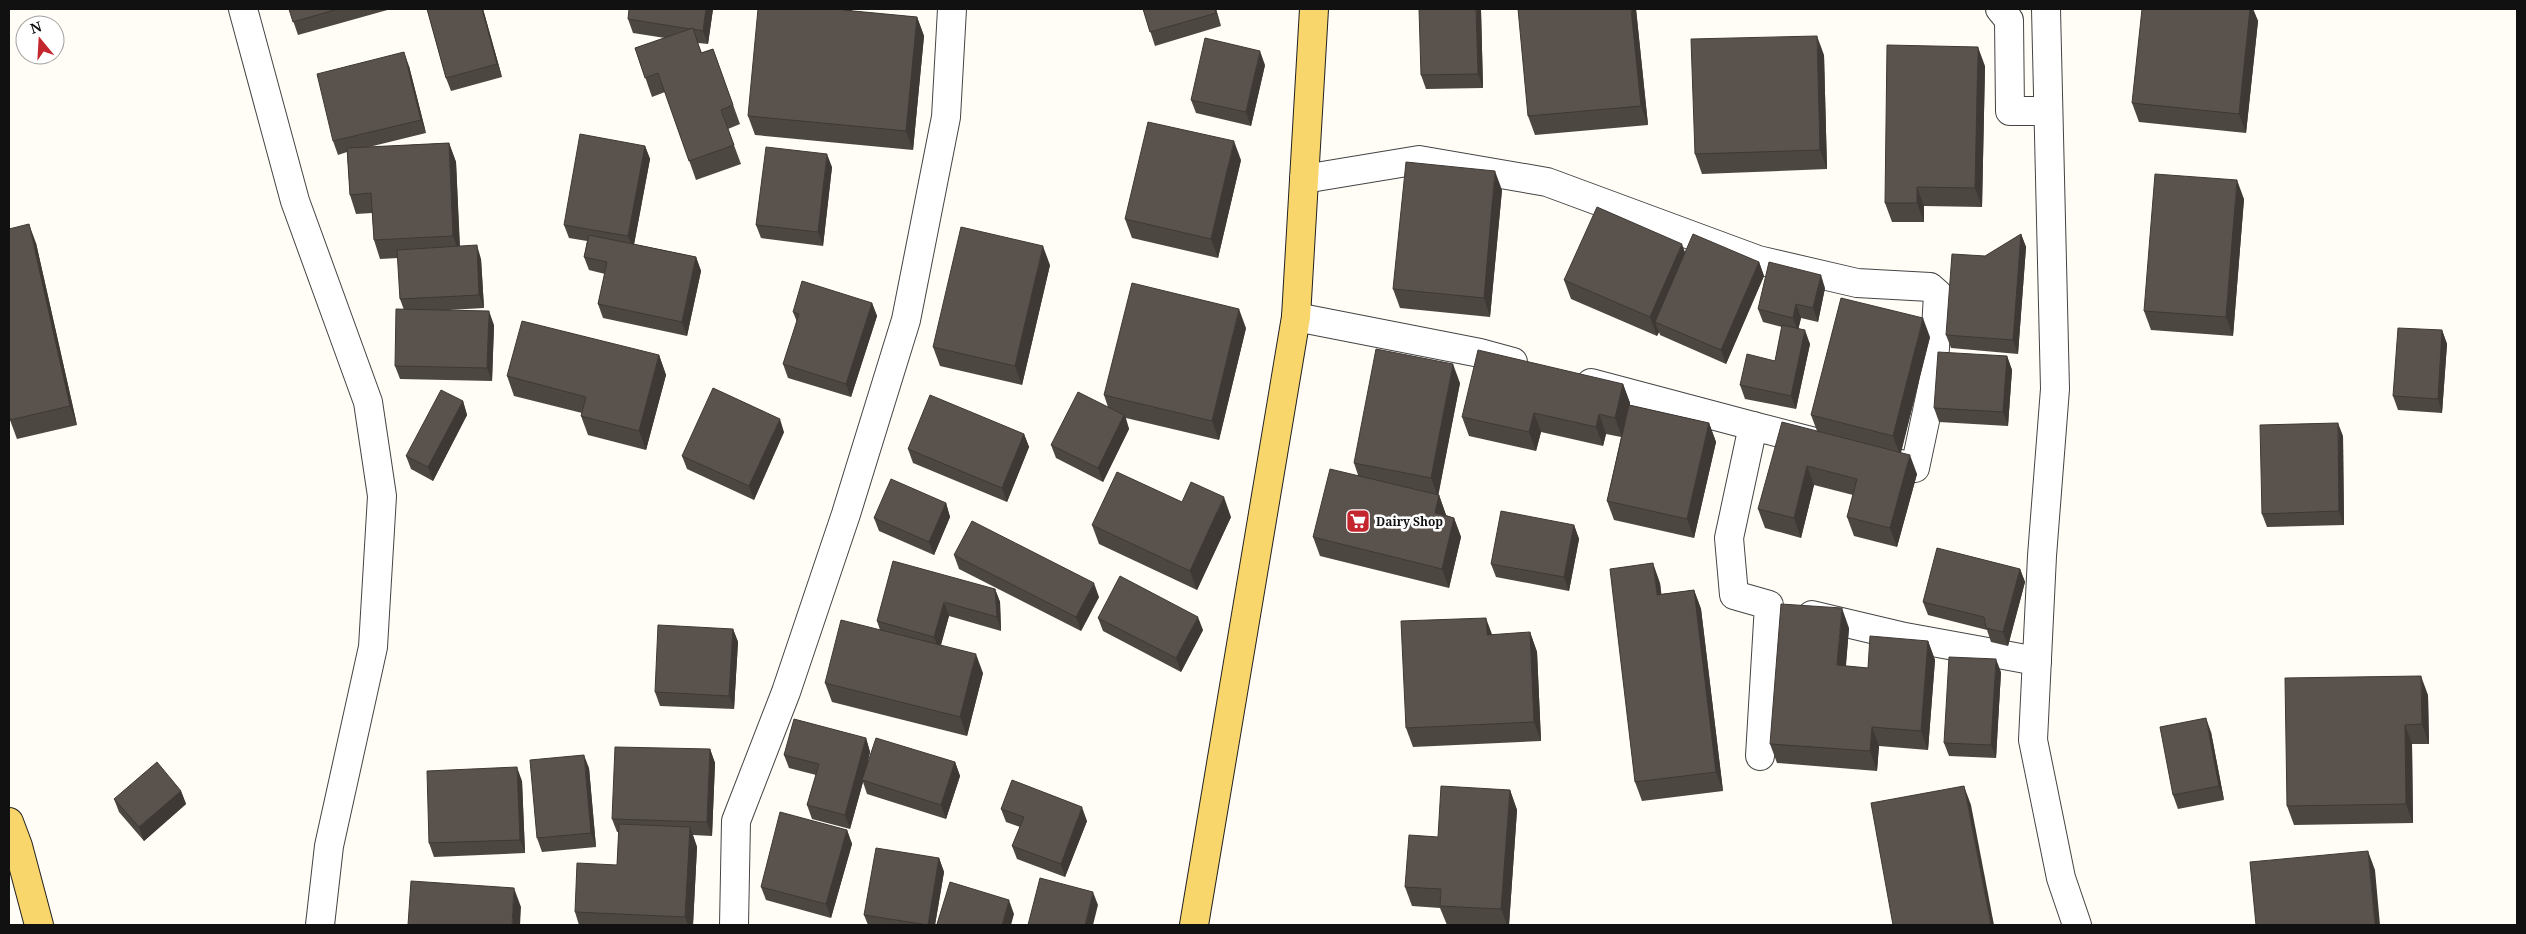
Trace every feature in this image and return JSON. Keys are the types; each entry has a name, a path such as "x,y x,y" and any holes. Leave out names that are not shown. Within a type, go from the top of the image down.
{"main road":[{"path":"1194,925 1296,316 1314,9"},
{"path":"9,822 18,846 39,925"}],"street":[{"path":"244,9 295,201 368,402 382,496 373,647 329,846 320,925"},
{"path":"734,925 736,820 786,692 846,514 906,320 946,117 952,9"},
{"path":"2000,9 2009,20 2010,111 2048,111"},
{"path":"2046,9 2054,389 2033,740 2061,878 2077,925"},
{"path":"1304,179 1419,160 1547,182 1758,260 1857,283 1930,287 1938,294 1933,383 1915,468 1565,376"},
{"path":"1296,316 1480,353 1537,368"},
{"path":"1754,426 1729,538 1734,595 1905,637 2037,661"},
{"path":"1760,756 1769,605"}],"building":[{"path":"289,9 338,9 293,22"},
{"path":"427,9 482,9 497,64 446,78"},
{"path":"629,9 706,9 703,31 628,19"},
{"path":"758,9 843,9 917,17 906,131 748,116"},
{"path":"1143,9 1215,9 1216,13 1150,32"},
{"path":"1419,9 1476,9 1478,74 1421,75"},
{"path":"1518,9 1631,9 1641,106 1528,116"},
{"path":"2142,9 2250,9 2239,114 2132,103"},
{"path":"693,28 701,53 713,49 733,105 721,110 734,145 689,161 658,73 645,78 635,48"},
{"path":"1817,36 1820,150 1695,154 1691,39"},
{"path":"1205,38 1260,51 1246,112 1191,100"},
{"path":"1887,45 1978,47 1975,188 1917,187 1917,203 1885,203"},
{"path":"404,52 421,120 333,141 317,74"},
{"path":"1148,122 1234,141 1211,239 1125,219"},
{"path":"580,134 645,146 628,236 564,225"},
{"path":"449,143 453,236 374,240 371,193 350,195 347,148"},
{"path":"766,147 827,154 818,232 756,225"},
{"path":"1406,162 1495,171 1484,298 1393,289"},
{"path":"2155,174 2237,180 2226,317 2144,311"},
{"path":"1597,207 1682,244 1650,317 1564,280"},
{"path":"29,224 70,406 10,420 9,229"},
{"path":"961,227 1043,246 1015,366 933,347"},
{"path":"1693,234 1759,262 1721,350 1655,322"},
{"path":"2021,234 2013,340 1946,335 1952,254 1985,256"},
{"path":"589,235 696,257 682,322 598,304 607,262 584,257"},
{"path":"477,245 479,295 400,299 397,250"},
{"path":"1769,262 1821,275 1813,308 1796,304 1793,318 1758,309"},
{"path":"802,281 872,303 846,384 783,364 799,314 793,312"},
{"path":"1132,283 1239,309 1212,421 1104,395"},
{"path":"1841,298 1923,318 1893,436 1811,415"},
{"path":"396,309 489,311 487,368 395,366"},
{"path":"522,321 659,355 639,431 581,416 586,397 507,376"},
{"path":"1782,325 1805,330 1791,396 1740,385 1747,354 1775,361"},
{"path":"2398,328 2442,330 2438,399 2393,396"},
{"path":"1376,349 1453,364 1431,478 1354,463"},
{"path":"1478,350 1623,384 1615,418 1599,414 1596,427 1534,413 1529,432 1462,417"},
{"path":"1938,352 2007,356 2003,412 1934,408"},
{"path":"713,388 780,419 749,486 682,456"},
{"path":"441,390 463,401 428,467 406,456"},
{"path":"1078,392 1124,415 1098,468 1051,445"},
{"path":"930,395 1024,434 1002,488 908,449"},
{"path":"1629,405 1709,423 1687,519 1607,501"},
{"path":"1782,422 1910,455 1890,528 1847,517 1857,479 1807,466 1794,518 1758,509"},
{"path":"2338,423 2339,511 2262,514 2260,425"},
{"path":"1330,469 1439,495 1435,513 1454,518 1442,569 1313,537"},
{"path":"1117,472 1182,502 1191,482 1224,497 1190,571 1092,525"},
{"path":"891,479 946,503 929,542 874,518"},
{"path":"1501,511 1574,525 1564,577 1491,564"},
{"path":"972,521 1094,583 1076,617 954,555"},
{"path":"1937,548 2020,569 2003,632 1986,628 1984,617 1923,602"},
{"path":"893,561 995,589 997,617 944,602 934,637 877,621"},
{"path":"1653,563 1657,595 1694,590 1716,772 1635,782 1610,569"},
{"path":"1120,576 1198,617 1176,658 1098,618"},
{"path":"1781,604 1842,608 1837,665 1868,668 1870,636 1928,641 1921,731 1872,727 1870,751 1770,744"},
{"path":"1486,618 1487,635 1530,632 1534,722 1406,728 1401,621"},
{"path":"841,620 976,654 960,717 825,683"},
{"path":"658,625 733,629 729,696 655,692"},
{"path":"1949,657 1996,659 1991,745 1944,743"},
{"path":"2421,676 2422,724 2405,725 2406,804 2287,806 2285,678"},
{"path":"2206,718 2219,786 2173,795 2160,727"},
{"path":"794,719 866,738 845,815 807,805 819,764 784,755"},
{"path":"876,738 955,762 941,805 862,780"},
{"path":"615,747 710,749 707,822 612,819"},
{"path":"584,755 591,833 537,838 530,760"},
{"path":"157,762 181,791 139,827 114,799"},
{"path":"517,767 520,840 429,843 427,771"},
{"path":"1012,780 1082,807 1061,864 1012,846 1024,817 1001,809"},
{"path":"1441,786 1510,790 1501,909 1440,906 1441,889 1405,887 1409,835 1438,837"},
{"path":"1964,786 1991,925 1893,925 1871,803"},
{"path":"780,812 847,830 826,904 761,887"},
{"path":"619,824 690,827 685,917 575,912 577,863 617,865"},
{"path":"876,848 939,858 928,925 864,915"},
{"path":"2368,851 2375,925 2256,925 2250,862"},
{"path":"1040,878 1093,892 1085,925 1028,925"},
{"path":"411,881 514,888 512,925 408,925"},
{"path":"950,882 1009,900 1002,925 937,924"}],"place":[{"name":"Dairy Shop","path":"1358,521"}]}
